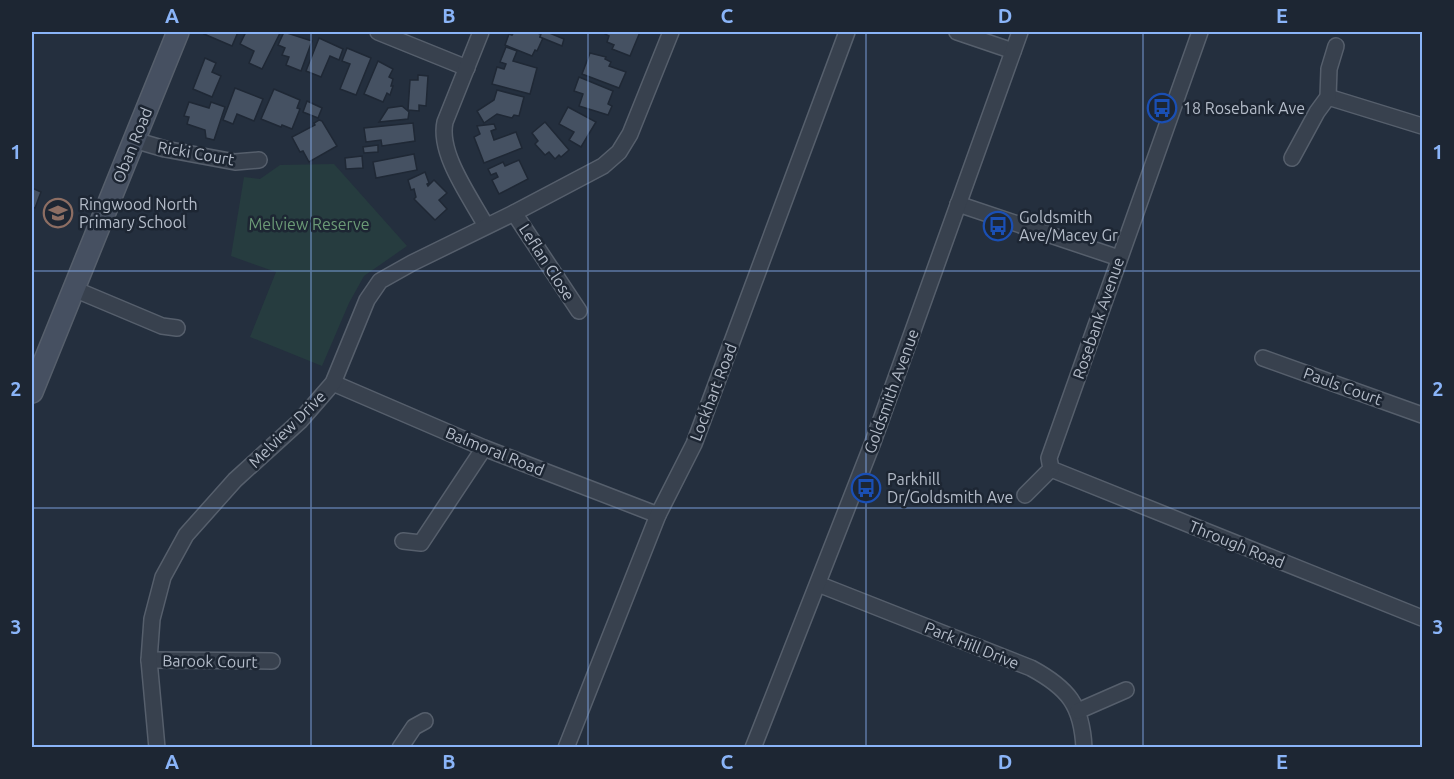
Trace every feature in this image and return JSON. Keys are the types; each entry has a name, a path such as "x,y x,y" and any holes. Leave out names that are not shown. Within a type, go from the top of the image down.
{"street":[{"name":"Oban Road","path":"32,392 178,32"},
{"path":"378,32 467,68"},
{"path":"482,32 442,134 457,172 486,226"},
{"name":"Melview Drive","path":"157,747 149,660 152,619 163,577 186,535 235,480 300,421 333,383 367,300 380,281 603,166 619,152 630,134 671,32"},
{"name":"Lockhart Road","path":"566,747 657,515 694,444 847,32"},
{"path":"957,32 1013,51"},
{"name":"Goldsmith Avenue","path":"756,747 873,442 1020,32"},
{"name":"Rosebank Avenue","path":"1051,469 1049,458 1200,32"},
{"path":"1292,158 1317,112 1329,97 1329,69 1336,46"},
{"path":"1329,97 1422,126"},
{"name":"Ricki Court","path":"134,141 235,162 259,160"},
{"path":"958,204 1119,258"},
{"name":"Leflan Close","path":"514,213 579,311"},
{"path":"74,289 162,326 177,328"},
{"name":"Pauls Court","path":"1263,358 1422,415"},
{"name":"Balmoral Road","path":"333,383 484,448 657,515"},
{"path":"403,540 422,543 484,448"},
{"path":"1025,495 1051,469"},
{"name":"Through Road","path":"1051,469 1422,618"},
{"name":"Park Hill Drive","path":"818,584 1031,668 1050,678 1070,695 1078,711 1083,729 1084,747"},
{"name":"Barook Court","path":"149,660 272,661"},
{"path":"1078,711 1126,690"},
{"path":"400,747 414,727 425,721"}],"green space":[{"name":"Melview Reserve","path":"334,164 407,246 364,276 349,303 322,366 250,337 276,272 231,256 244,177 260,179 280,165"}],"building":[{"path":"205,32 238,32 232,46 204,34"},
{"path":"246,32 280,33 262,69 249,63 254,51 240,44"},
{"path":"284,32 312,41 301,71 286,65 289,57 282,55 285,48 278,45"},
{"path":"514,32 541,34 540,37 543,38 532,56 505,45 509,34 512,35"},
{"path":"534,32 547,32 564,39 562,46 540,37 541,34"},
{"path":"606,32 640,32 630,56 612,49 614,45 607,42 609,36 605,34"},
{"path":"319,38 343,49 339,60 330,56 321,77 306,71"},
{"path":"506,47 517,51 513,61 537,68 530,94 492,84 497,67 504,69 506,64 500,62"},
{"path":"347,48 371,58 356,95 340,89 350,64 342,61"},
{"path":"590,53 606,57 605,59 611,62 609,66 626,72 619,88 582,74"},
{"path":"205,58 216,63 212,72 221,76 212,97 193,89"},
{"path":"378,61 393,69 389,77 393,79 391,86 393,86 390,95 387,93 383,102 364,94"},
{"path":"418,75 428,76 426,106 419,105 419,111 408,110 410,80 418,80"},
{"path":"579,77 613,91 608,104 612,106 608,115 579,106 583,94 574,91"},
{"path":"235,88 263,99 254,121 237,114 233,124 223,120"},
{"path":"274,89 300,100 297,108 300,109 292,129 261,119"},
{"path":"497,90 524,97 519,116 514,115 512,118 497,114 484,123 477,111 494,100"},
{"path":"307,101 322,108 318,118 303,112"},
{"path":"189,102 209,108 211,102 225,107 214,140 206,138 205,130 187,124 189,117 184,116"},
{"path":"402,106 409,112 408,119 379,122 388,108"},
{"path":"568,107 596,122 581,147 569,140 574,132 559,124"},
{"path":"322,121 337,146 309,162 303,151 300,152 292,137 315,125 314,123"},
{"path":"545,122 569,150 561,157 559,155 555,159 549,152 545,155 535,144 538,141 532,133"},
{"path":"413,123 415,141 382,146 381,140 366,142 364,128"},
{"path":"494,124 496,129 491,131 494,140 516,132 522,148 484,163 474,137 480,134 477,126"},
{"path":"378,145 378,152 364,153 363,147"},
{"path":"414,154 417,170 376,178 373,162"},
{"path":"362,156 363,168 346,169 345,158"},
{"path":"519,160 528,179 499,194 492,180 498,177 496,173 491,175 488,169 503,162 505,166"},
{"path":"425,172 428,186 434,180 447,193 439,200 447,209 435,220 414,199 416,197 414,189 411,190 408,180"},
{"path":"32,188 41,192 35,208 32,207"}],"place":[{"name":"18 Rosebank Ave","path":"1162,108"},
{"name":"Ringwood North Primary School","path":"58,213"},
{"name":"Goldsmith Ave/Macey Gr","path":"998,226"},
{"name":"Parkhill Dr/Goldsmith Ave","path":"866,488"}]}
